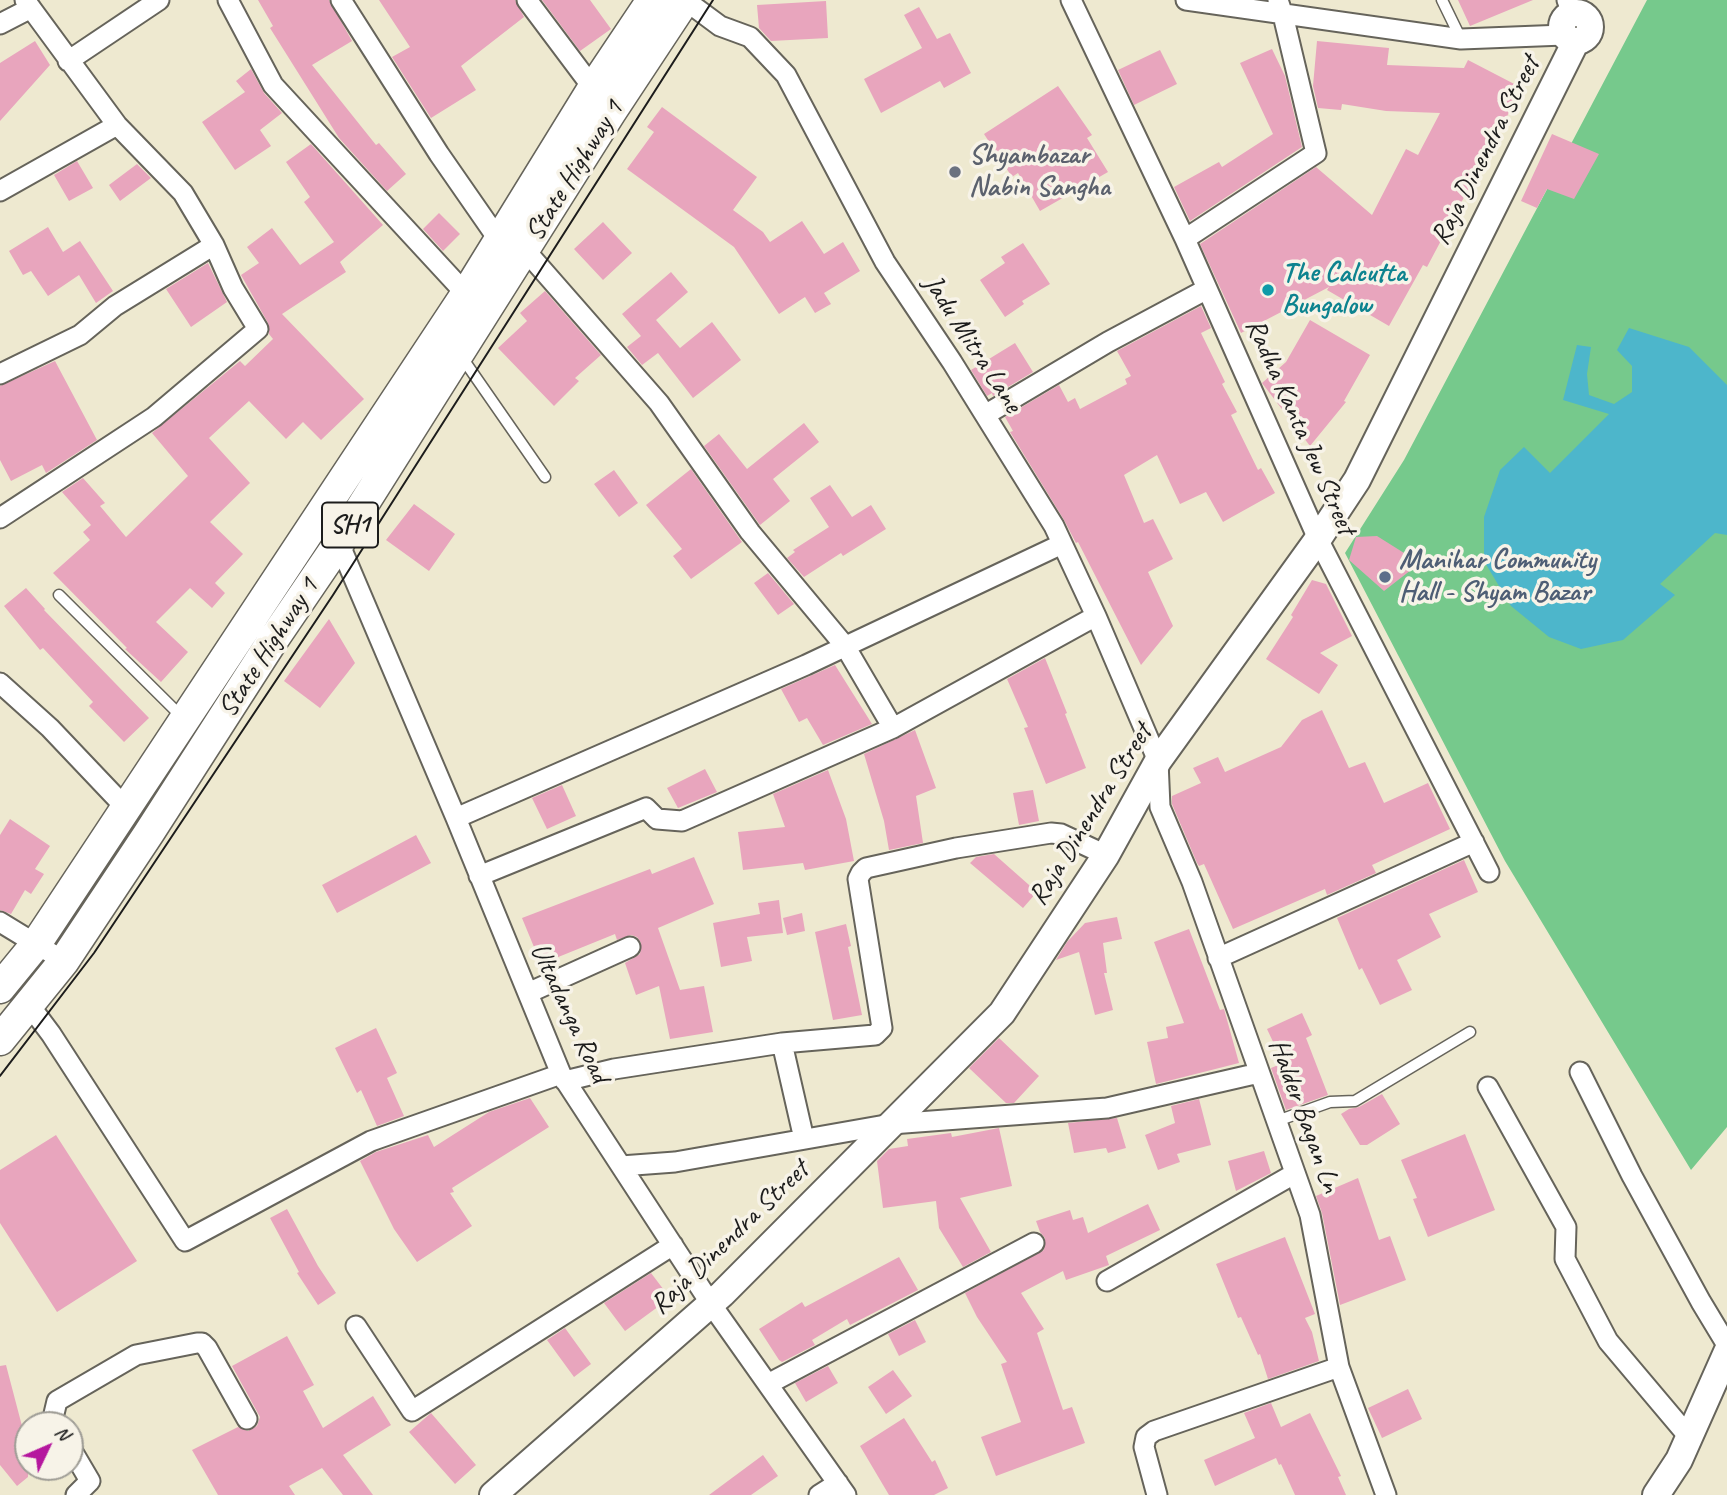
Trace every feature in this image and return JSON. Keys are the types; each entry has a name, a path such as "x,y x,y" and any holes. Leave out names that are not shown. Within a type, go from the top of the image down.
{"main road":[{"name":"SH1","path":"0,988 36,944 466,294 511,245 593,88 652,0"},
{"name":"State Highway 1","path":"0,1040 64,961 339,543 459,352 511,245 685,0"},
{"name":"Raja Dinendra Street","path":"493,1495 711,1304 1002,1013 1106,855 1158,761 1318,539 1357,480 1578,18"},
{"path":"1656,1495 1679,1460 1727,1352"}],"street":[{"path":"68,61 159,0"},
{"path":"228,0 273,85 466,294"},
{"path":"341,0 439,153 511,245 659,404 750,532 845,646 893,728"},
{"path":"527,0 593,88"},
{"name":"Jadu Mitra Lane","path":"685,0 720,26 750,37 786,75 886,262 1054,526 1096,615 1158,761"},
{"name":"Radha Kanta Jew Street","path":"1071,0 1185,239 1318,539 1489,872"},
{"path":"1186,0 1280,8 1461,39 1578,18"},
{"path":"0,24 28,4 117,125 183,193 258,329 154,417 0,518"},
{"path":"1185,239 1316,153 1280,8"},
{"path":"0,191 117,125"},
{"path":"0,374 80,335 115,306 214,245"},
{"path":"985,415 1108,342 1207,289"},
{"name":"Ultadanga Road","path":"321,510 339,543 563,1078 711,1304 842,1489"},
{"path":"456,818 845,646 1062,544"},
{"path":"479,876 646,808 657,819 682,821 893,728 1096,615"},
{"path":"0,683 50,728 125,807"},
{"name":"Halder Bagan Ln","path":"1158,761 1160,807 1192,881 1310,1215 1339,1367 1386,1495"},
{"path":"30,1006 51,1034 185,1241 371,1141 563,1078 782,1043 875,1035 882,1028 858,879 860,873 866,869 956,848 1051,834 1061,834 1106,855"},
{"path":"1218,958 1474,842"},
{"path":"0,922 64,961"},
{"path":"527,993 630,947"},
{"path":"782,1043 804,1139"},
{"path":"1580,1072 1632,1176 1727,1345"},
{"path":"621,1166 676,1161 891,1124 1107,1108 1259,1073"},
{"path":"1488,1087 1566,1227 1565,1259 1608,1341 1689,1437"},
{"path":"1108,1281 1294,1174"},
{"path":"768,1384 1034,1243"},
{"path":"356,1326 412,1410 673,1245"},
{"path":"55,1411 57,1401 136,1355 202,1343 247,1419"},
{"path":"1157,1495 1144,1447 1146,1437 1154,1431 1339,1367"},
{"path":"76,1495 90,1481 84,1471"},
{"path":"819,1495 842,1489"}],"lane":[{"path":"1441,0 1461,39"},
{"path":"459,352 545,477"},
{"path":"59,595 183,719"},
{"path":"1277,1121 1330,1102 1355,1101 1469,1032"}],"green space":[{"path":"1647,0 1727,0 1727,1127 1691,1170 1505,861 1345,553 1404,460"}],"water":[{"path":"1629,328 1689,347 1727,385 1727,535 1715,533 1660,584 1675,595 1623,640 1581,649 1549,637 1511,606 1484,561 1484,517 1500,470 1524,447 1550,473 1609,414 1563,400 1577,345 1591,347 1587,374 1589,395 1614,404 1632,392 1632,366 1617,350"}],"building":[{"path":"258,0 329,0 352,41 312,65 376,145 379,143 406,174 387,191 339,138 270,28 273,26"},
{"path":"379,0 515,0 524,17 461,66 476,90 431,118 392,57 410,47"},
{"path":"542,0 590,0 611,29 580,51"},
{"path":"1458,0 1533,0 1470,26"},
{"path":"826,1 828,38 771,41 759,28 757,5"},
{"path":"919,7 937,39 950,33 971,73 944,88 940,81 881,113 864,79 922,48 904,15"},
{"path":"35,41 50,65 0,121 0,63"},
{"path":"1317,41 1389,48 1387,65 1464,68 1468,60 1522,88 1427,267 1423,265 1389,326 1327,290 1329,287 1241,333 1200,244 1316,167 1372,215 1406,149 1418,155 1440,113 1386,111 1342,104 1341,110 1318,108 1313,86"},
{"path":"1272,49 1285,76 1302,147 1190,221 1174,187 1219,162 1222,167 1273,134 1240,63"},
{"path":"1160,50 1177,84 1134,105 1118,70"},
{"path":"251,69 264,93 282,113 260,130 271,146 235,170 202,122 245,92 236,81"},
{"path":"1058,86 1092,135 1087,138 1108,172 1040,211 1018,173 1012,177 984,134"},
{"path":"662,107 757,177 733,210 763,232 770,242 802,221 824,254 843,242 860,271 824,293 831,304 815,313 805,297 779,314 734,247 627,169 654,132 647,127"},
{"path":"1552,134 1599,154 1574,199 1547,189 1537,208 1521,201"},
{"path":"311,144 383,225 340,262 346,272 282,314 364,399 321,440 303,422 286,439 249,401 209,438 250,483 210,522 243,554 215,583 225,593 212,608 190,588 156,622 188,652 161,682 125,649 127,648 53,573 90,540 83,532 91,525 62,492 83,478 105,503 100,506 126,537 188,476 152,433 240,361 245,366 273,339 269,334 268,323 241,275 259,263 247,247 272,228 300,265 334,242 304,202 310,197 286,162"},
{"path":"77,161 93,188 69,201 54,175"},
{"path":"137,164 151,178 120,201 109,185"},
{"path":"439,213 460,234 443,251 423,229"},
{"path":"603,222 632,253 603,280 574,249"},
{"path":"48,227 63,252 80,241 113,291 96,303 79,275 48,296 31,271 23,275 9,251"},
{"path":"1023,243 1050,284 1022,301 1024,304 1005,317 980,280 1005,263 1001,257"},
{"path":"208,263 227,302 191,327 166,289"},
{"path":"671,272 688,292 656,320 680,348 712,322 741,360 693,398 658,353 642,365 627,347 641,336 622,314"},
{"path":"545,291 601,355 575,378 579,381 554,406 498,348 527,321 520,313"},
{"path":"1201,306 1211,328 1201,333 1237,412 1231,415 1258,470 1261,468 1275,493 1223,522 1206,492 1180,504 1157,455 1124,475 1144,523 1153,519 1173,559 1148,572 1173,626 1141,665 1078,542 1076,543 1010,432 1013,431 1005,417 1059,385 1068,402 1075,398 1080,409 1127,384 1125,379 1131,376 1117,351"},
{"path":"1310,320 1370,355 1344,401 1346,402 1310,446 1262,383 1286,362"},
{"path":"1015,343 1033,372 993,396 992,393 987,396 971,370"},
{"path":"55,361 97,440 46,473 42,465 11,481 0,460 0,386"},
{"path":"804,423 819,442 773,479 790,501 760,525 704,446 719,434 747,469"},
{"path":"691,469 742,542 691,579 673,556 682,549 646,505"},
{"path":"614,470 638,503 619,517 594,484"},
{"path":"830,485 852,517 871,505 886,529 804,577 787,558 795,552 793,550 829,527 810,498"},
{"path":"414,504 455,534 429,571 386,540"},
{"name":"Manihar Community Hall - Shyam Bazar","path":"1377,536 1420,563 1384,591 1349,560 1356,537"},
{"path":"768,573 794,604 778,615 754,583"},
{"path":"1312,580 1326,584 1352,636 1320,653 1338,665 1319,694 1266,659 1293,617 1291,615"},
{"path":"26,588 149,718 124,742 89,706 93,702 43,648 40,650 4,606"},
{"path":"329,619 355,663 320,708 284,681"},
{"path":"1045,658 1086,768 1046,784 1024,728 1028,727 1007,679"},
{"path":"835,665 872,724 823,745 807,718 799,722 781,689"},
{"path":"1322,710 1349,768 1365,762 1384,803 1428,783 1450,829 1372,865 1376,873 1327,895 1325,889 1233,929 1204,864 1199,866 1197,863 1172,804 1172,796 1201,783 1193,768 1218,757 1225,772 1281,747 1302,720"},
{"path":"915,730 936,788 916,796 923,843 889,850 884,821 864,754"},
{"path":"705,769 717,792 678,808 667,788"},
{"path":"828,770 846,819 854,861 805,870 803,863 743,870 738,832 785,827 773,794"},
{"path":"562,785 576,816 547,829 532,798"},
{"path":"1033,790 1039,821 1019,825 1013,793"},
{"path":"10,819 50,846 35,869 44,874 31,894 25,890 11,914 0,910 0,835"},
{"path":"416,835 431,863 337,913 322,885"},
{"path":"994,854 1037,892 1023,908 970,863 976,857"},
{"path":"694,857 714,904 658,928 680,990 704,986 713,1032 670,1039 659,986 636,995 625,963 640,954 641,943 637,937 631,935 617,940 615,934 541,964 522,918 650,869 652,874"},
{"path":"1464,860 1478,892 1429,914 1441,937 1397,960 1412,990 1380,1005 1362,968 1359,970 1337,918"},
{"path":"779,900 783,933 747,937 752,961 721,967 713,923 760,914 758,903"},
{"path":"802,913 805,931 787,935 783,918"},
{"path":"1117,917 1122,939 1103,943 1107,973 1104,973 1113,1010 1095,1015 1079,952 1056,960 1067,942 1085,923"},
{"path":"846,924 862,1015 833,1020 815,932"},
{"path":"1189,929 1220,1010 1224,1009 1239,1063 1156,1084 1147,1042 1168,1038 1166,1027 1184,1023 1154,942"},
{"path":"1302,1013 1312,1035 1306,1038 1328,1095 1286,1110 1271,1068 1283,1063 1267,1029"},
{"path":"376,1028 397,1073 387,1078 404,1116 377,1126 361,1090 357,1093 335,1048"},
{"path":"999,1038 1039,1076 1014,1103 1006,1103 969,1068"},
{"path":"1382,1094 1400,1124 1367,1145 1360,1145 1341,1114"},
{"path":"530,1098 549,1127 452,1188 454,1192 450,1193 472,1226 417,1262 394,1229 360,1161 376,1152 428,1135 434,1147 489,1112"},
{"path":"1199,1099 1211,1145 1177,1154 1180,1162 1158,1170 1145,1135 1175,1123 1171,1106"},
{"path":"1117,1118 1126,1148 1108,1153 1106,1148 1074,1153 1068,1123"},
{"path":"999,1128 1012,1186 960,1198 991,1252 963,1267 939,1228 936,1201 883,1208 877,1161 889,1149 908,1146 907,1139 951,1133 952,1137"},
{"path":"1465,1134 1495,1210 1428,1237 1413,1199 1417,1198 1401,1160"},
{"path":"56,1135 137,1261 57,1312 0,1223 0,1170"},
{"path":"1264,1151 1271,1173 1236,1191 1228,1161"},
{"path":"1358,1178 1379,1240 1390,1236 1406,1280 1340,1305 1322,1213 1316,1196"},
{"path":"1148,1204 1160,1230 1106,1256 1109,1265 1066,1280 1063,1271 1021,1293 1044,1329 1037,1333 1063,1410 1072,1407 1085,1443 996,1476 981,1437 1021,1422 1001,1364 1007,1362 977,1317 965,1293 1044,1250 1045,1238 1036,1221 1070,1210 1073,1220 1083,1217 1088,1233"},
{"path":"287,1209 336,1293 318,1305 297,1273 299,1272 270,1218"},
{"path":"1285,1237 1315,1314 1305,1318 1312,1332 1319,1361 1268,1379 1260,1354 1258,1355 1241,1317 1238,1318 1216,1264"},
{"path":"899,1257 918,1290 850,1325 847,1319 812,1340 815,1345 782,1362 779,1360 759,1329 802,1302 805,1307"},
{"path":"651,1273 670,1298 625,1331 604,1303"},
{"path":"915,1320 926,1342 899,1356 888,1334"},
{"path":"565,1328 591,1364 574,1377 547,1340"},
{"path":"287,1336 314,1385 303,1391 323,1428 373,1396 391,1425 343,1455 373,1495 343,1495 322,1468 289,1486 295,1495 218,1495 192,1450 238,1427 248,1431 257,1426 260,1417 232,1366"},
{"path":"6,1365 18,1411 14,1411 14,1481 23,1481 17,1486 0,1465 0,1366"},
{"path":"828,1366 838,1383 806,1402 795,1383"},
{"path":"893,1370 912,1396 886,1414 868,1387"},
{"path":"1408,1389 1422,1419 1382,1438 1368,1408"},
{"path":"1271,1403 1281,1427 1310,1413 1341,1476 1338,1477 1346,1495 1295,1495 1276,1458 1215,1486 1204,1460 1255,1438 1244,1413"},
{"path":"431,1413 476,1465 455,1484 409,1432"},
{"path":"904,1418 932,1462 935,1460 948,1488 934,1495 889,1495 860,1446"},
{"path":"763,1455 778,1476 751,1495 709,1495"}],"tram line":[{"path":"0,1076 94,953 333,595 713,0"}],"place":[{"name":"Shyambazar Nabin Sangha","path":"955,172"},
{"name":"The Calcutta Bungalow","path":"1268,290"},
{"name":"Manihar Community Hall - Shyam Bazar","path":"1385,577"}]}
